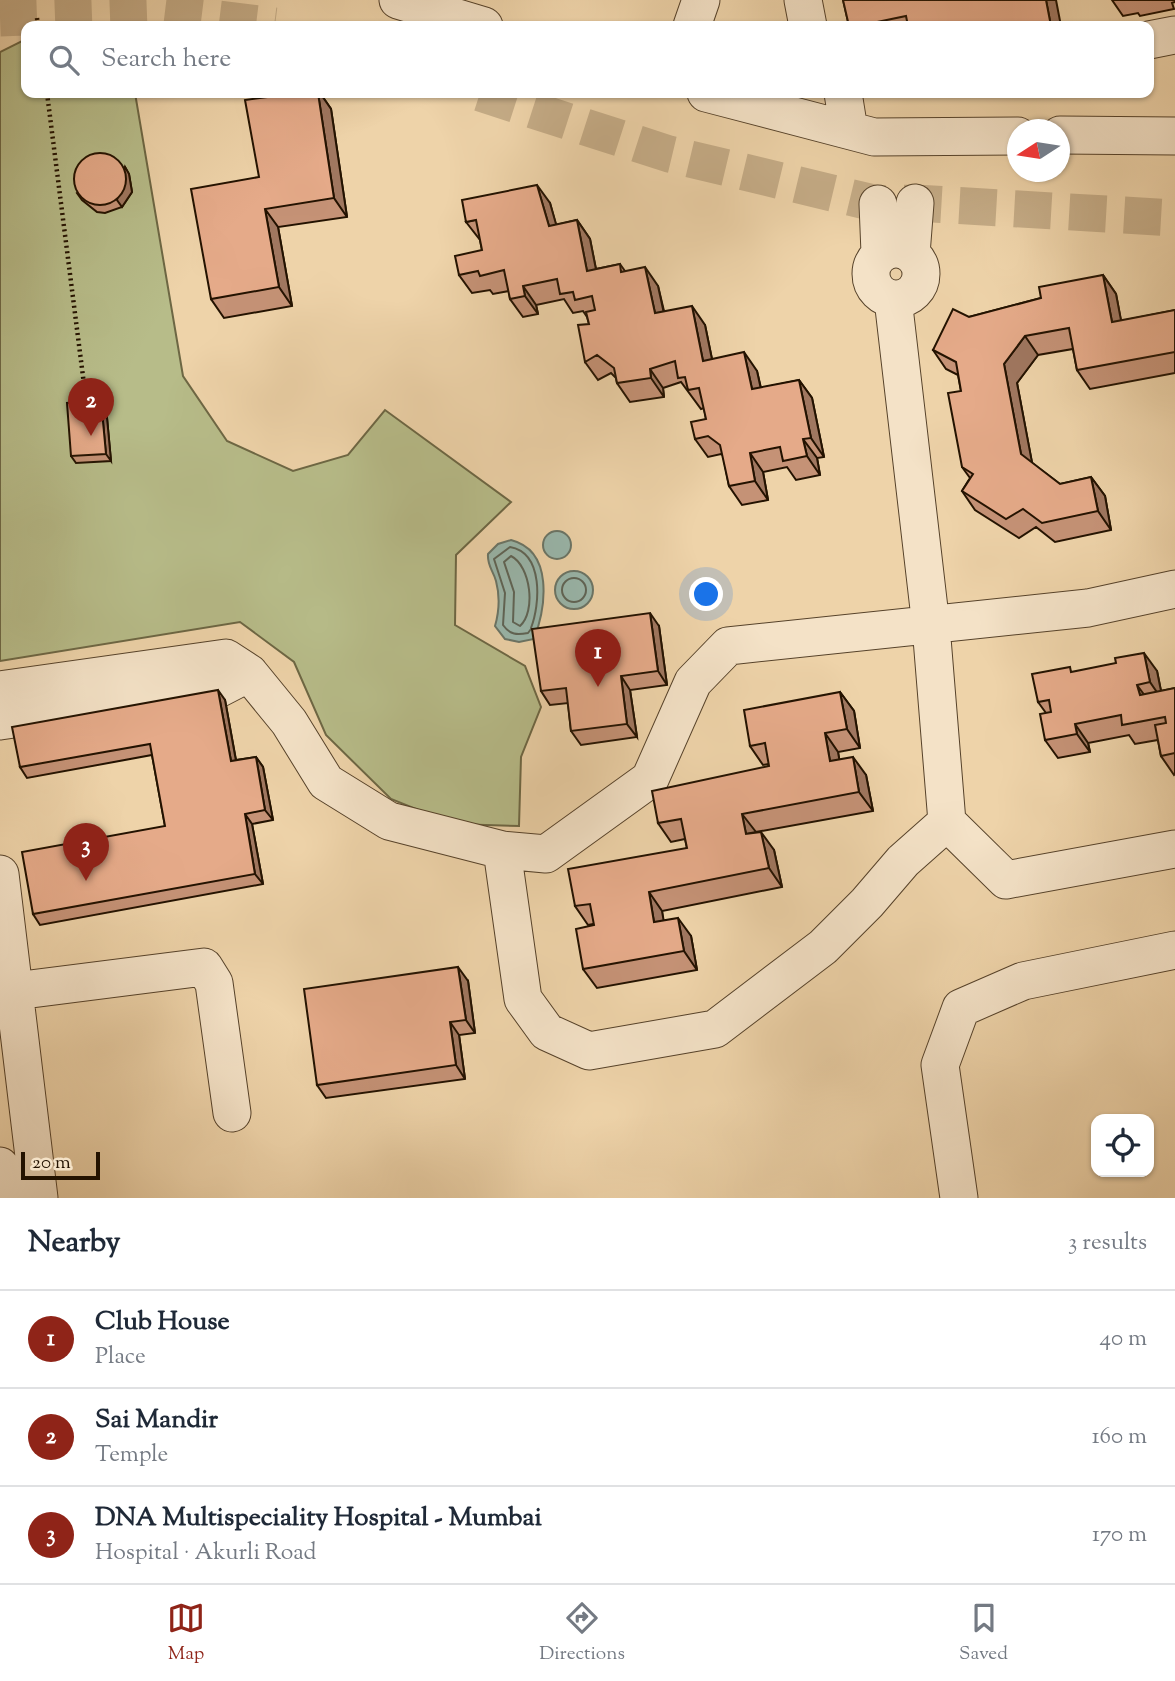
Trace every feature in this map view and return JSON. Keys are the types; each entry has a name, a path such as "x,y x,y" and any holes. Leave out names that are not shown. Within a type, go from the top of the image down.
{"street":[{"path":"398,0 467,21"},
{"path":"694,21 701,0"},
{"path":"803,0 807,21"},
{"path":"1154,39 1175,34"},
{"path":"725,98 874,137 1007,136"},
{"path":"844,98 849,130"},
{"path":"1070,135 1175,136"},
{"path":"895,253 915,203"},
{"path":"878,204 895,253 920,268 919,283 909,296 893,299 931,626 947,822 1006,880 1175,849"},
{"path":"0,690 226,658 249,673 289,722 326,782 389,821 502,850 545,854 650,779 693,682 728,646 1088,608 1175,589"},
{"path":"0,721 218,689 249,673"},
{"path":"502,850 523,999 547,1032 589,1051 715,1029 823,947 867,903 903,861 947,822"},
{"path":"1,883 16,1138 39,1198"},
{"path":"959,1198 940,1065 961,1008 1023,981 1175,950"},
{"path":"7,992 204,967 214,983 232,1113"},
{"path":"0,1166 4,1198"}],"path":[{"path":"48,98 88,409"}],"green space":[{"path":"21,42 21,98 136,98 183,376 227,441 293,471 348,455 385,410 511,502 456,555 455,625 525,666 541,707 521,757 519,826 453,824 391,799 326,735 294,662 240,622 0,661 0,52"}],"water":[{"path":"557,531 567,535 571,545 567,555 557,559 547,555 543,545 547,535"},
{"path":"511,540 525,546 534,556 543,582 542,612 534,639 519,642 505,639 495,626 498,592 488,558 488,554 498,544"},
{"path":"574,571 588,576 593,590 588,604 574,609 560,604 555,590 560,576"}],"building":[{"path":"843,0 1046,0 1050,21 907,21 906,16 882,21 848,21"},
{"path":"319,98 334,198 265,209 279,287 211,299 191,189 259,177 245,100"},
{"path":"100,153 119,160 126,179 119,198 100,205 81,198 74,179 81,160"},
{"path":"537,185 549,226 577,220 587,271 620,264 621,272 645,267 655,313 692,306 703,361 744,352 752,389 799,380 811,438 803,439 807,456 783,461 780,447 750,453 755,481 729,486 720,445 708,436 695,439 691,422 706,419 699,388 688,390 685,377 678,378 675,361 650,369 651,378 617,383 614,368 597,355 585,362 578,325 589,324 586,312 595,310 592,296 575,300 573,292 560,294 557,279 523,286 525,296 510,299 504,270 480,276 478,271 459,275 455,256 482,250 476,220 466,222 462,200"},
{"path":"1103,275 1112,322 1175,310 1175,352 1077,370 1069,328 1025,336 1004,364 1021,454 1060,484 1091,477 1098,511 1042,523 1023,509 1006,519 962,491 973,474 962,467 948,393 961,391 956,362 933,350 953,309 969,317 1041,298 1039,287"},
{"path":"101,400 106,454 71,456 67,403"},
{"path":"650,613 658,671 621,676 627,724 571,731 566,688 541,691 532,629"},
{"path":"1144,653 1150,682 1137,685 1140,695 1175,688 1175,753 1161,756 1155,725 1166,723 1165,717 1122,725 1121,715 1075,724 1077,734 1045,740 1040,714 1051,712 1049,700 1038,702 1032,674 1070,667 1071,672 1116,663 1115,658"},
{"path":"218,690 231,761 256,757 265,810 245,814 255,874 33,914 22,852 165,826 150,744 20,767 12,727"},
{"path":"840,692 847,729 825,733 830,761 853,757 859,792 742,814 746,834 761,832 769,868 649,892 654,922 678,918 684,951 583,969 576,929 594,925 590,904 575,906 568,869 687,848 681,819 658,823 652,791 769,766 765,743 750,746 744,710"},
{"path":"458,967 466,1020 450,1022 456,1065 317,1085 304,989"}],"tunnel":[{"path":"0,18 162,12 235,21"},
{"path":"495,98 669,154 878,204 915,203 1175,218"}],"place":[{"name":"Sai Mandir","path":"91,436"},
{"name":"Club House","path":"598,687"},
{"name":"DNA Multispeciality Hospital - Mumbai","path":"86,881"}]}
